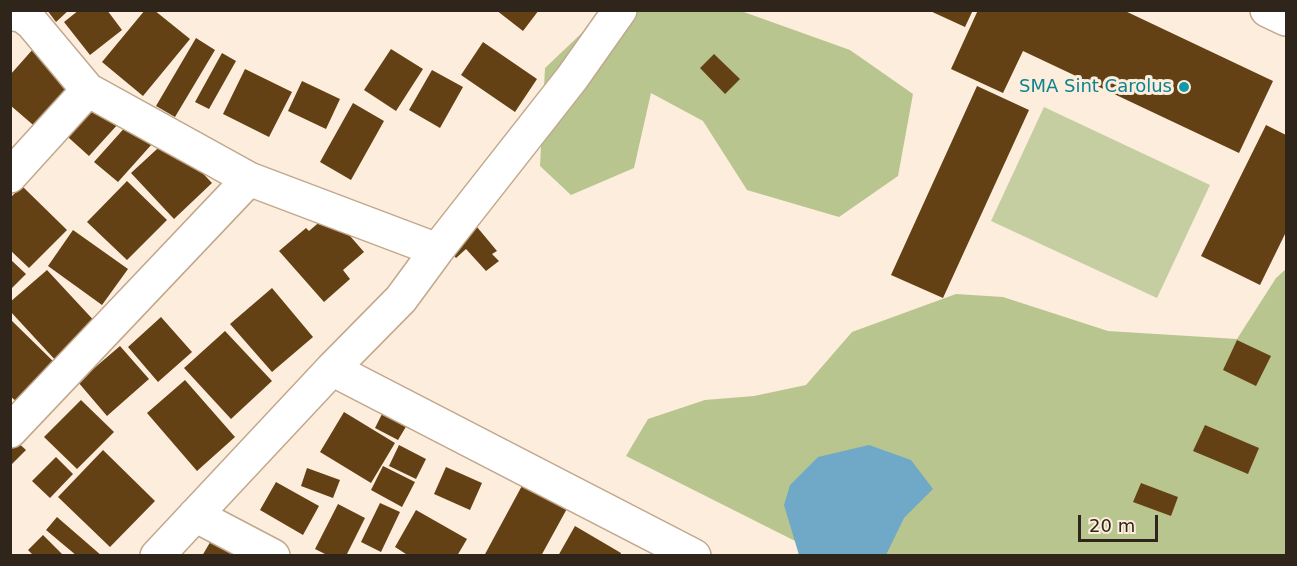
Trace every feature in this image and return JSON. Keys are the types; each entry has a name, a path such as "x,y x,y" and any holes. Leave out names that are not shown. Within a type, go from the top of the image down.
{"street":[{"path":"157,555 332,369 402,299 437,250 572,78 620,10"},
{"path":"1267,10 1287,19"},
{"path":"10,13 23,16 32,23 88,90 249,179 437,250"},
{"path":"10,176 88,90"},
{"path":"10,431 249,179"},
{"path":"332,369 694,555"},
{"path":"195,515 273,555"}],"green space":[{"path":"605,11 741,11 850,50 913,94 898,176 839,217 747,190 703,121 651,93 634,168 571,195 540,166 545,68"},
{"path":"1044,107 1210,185 1157,298 991,221"},
{"path":"1286,269 1286,555 823,555 626,456 648,419 705,400 754,396 806,385 852,332 956,294 1003,297 1108,331 1237,339 1276,278"}],"water":[{"path":"869,445 911,460 933,489 904,518 886,555 799,555 784,505 790,485 818,457"}],"building":[{"path":"47,10 69,10 56,22"},
{"path":"79,10 107,10 122,30 90,55 64,22"},
{"path":"145,10 154,10 190,39 143,96 102,62"},
{"path":"496,10 539,10 523,31"},
{"path":"928,10 973,10 965,27"},
{"name":"SMA Sint Carolus","path":"978,10 1123,10 1273,81 1239,153 1023,51 1003,93 951,69"},
{"path":"196,38 215,50 175,117 156,106"},
{"path":"483,42 537,79 515,112 461,75"},
{"path":"34,48 78,87 39,130 10,105 10,75"},
{"path":"391,49 423,69 396,111 364,90"},
{"path":"222,53 236,61 209,109 195,102"},
{"path":"714,54 740,79 725,94 700,68"},
{"path":"245,69 292,92 269,137 223,114"},
{"path":"432,70 463,87 440,128 409,110"},
{"path":"302,81 340,99 326,129 288,111"},
{"path":"977,86 1029,110 943,298 891,275"},
{"path":"89,97 119,123 89,156 59,129"},
{"path":"353,103 384,121 351,180 320,162"},
{"path":"128,124 152,144 118,182 94,162"},
{"path":"1266,125 1286,135 1286,232 1260,285 1201,256"},
{"path":"169,138 212,183 174,219 131,173"},
{"path":"127,181 167,220 127,260 87,222"},
{"path":"22,186 67,230 29,268 10,250 10,198"},
{"path":"330,213 364,252 343,270 350,279 324,302 279,251 306,228 309,231"},
{"path":"472,221 497,251 492,254 499,261 486,271 466,249 456,258 445,245"},
{"path":"73,230 128,269 102,305 48,266"},
{"path":"10,259 26,274 10,290"},
{"path":"47,270 99,326 58,363 10,311 10,302"},
{"path":"272,288 313,337 272,372 230,324"},
{"path":"161,317 192,352 158,382 128,347"},
{"path":"10,319 56,364 17,402 10,396"},
{"path":"225,331 272,381 231,419 184,368"},
{"path":"1237,340 1271,356 1256,386 1223,370"},
{"path":"120,346 149,379 107,416 78,382"},
{"path":"185,380 235,437 197,471 147,413"},
{"path":"81,400 114,432 77,469 44,437"},
{"path":"344,412 395,443 371,483 320,452"},
{"path":"383,412 407,425 398,440 375,428"},
{"path":"1205,425 1259,448 1248,474 1193,451"},
{"path":"14,439 26,450 10,466 10,443"},
{"path":"399,445 426,459 416,479 389,466"},
{"path":"103,450 155,501 110,547 58,497"},
{"path":"56,457 73,474 50,498 32,481"},
{"path":"383,466 415,482 402,507 371,490"},
{"path":"446,467 482,483 470,510 434,494"},
{"path":"307,468 340,480 333,498 301,486"},
{"path":"276,482 319,506 303,535 260,510"},
{"path":"524,482 569,505 541,556 484,556"},
{"path":"1141,483 1178,497 1171,516 1133,502"},
{"path":"380,503 400,512 381,552 361,542"},
{"path":"338,504 365,518 346,556 329,556 315,549"},
{"path":"416,510 467,539 457,556 409,556 395,547"},
{"path":"57,517 102,556 77,556 46,530"},
{"path":"575,526 621,553 620,556 558,556"},
{"path":"43,535 64,556 34,556 28,550"},
{"path":"212,539 238,556 202,556"}],"place":[{"name":"SMA Sint Carolus","path":"1184,87"}]}
